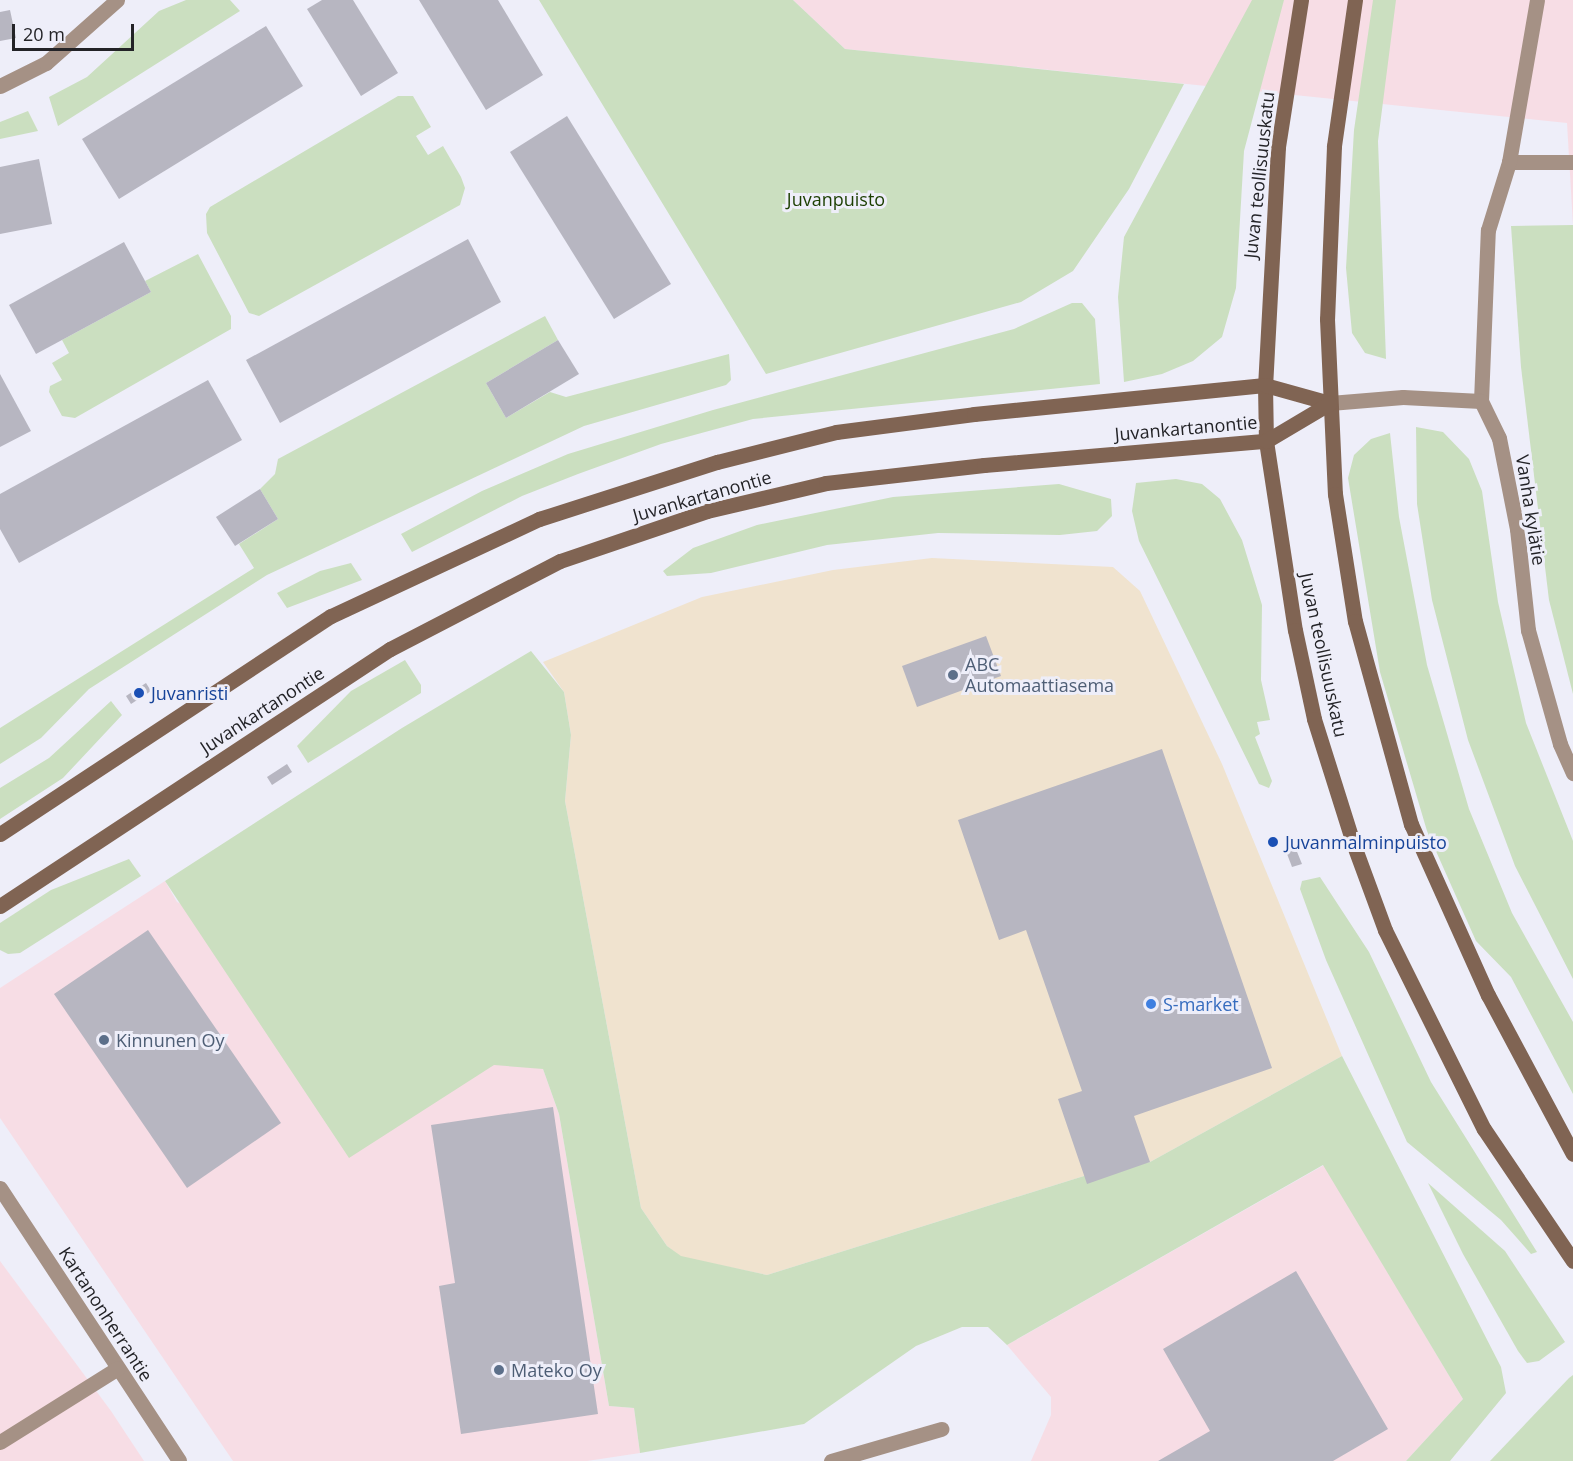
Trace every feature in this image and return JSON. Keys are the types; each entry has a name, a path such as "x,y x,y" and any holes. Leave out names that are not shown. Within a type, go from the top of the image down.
{"main road":[{"name":"Juvan teollisuuskatu","path":"1301,0 1278,147 1265,385 1266,441 1295,630 1314,719 1353,843 1385,930 1484,1129 1573,1261"},
{"name":"Juvan teollisuuskatu","path":"1355,0 1334,146 1327,319 1335,494 1355,621 1411,824 1488,995 1573,1154"},
{"name":"Juvankartanontie","path":"0,834 331,616 539,519 717,462 836,432 974,414 1265,385 1330,404"},
{"name":"Juvankartanontie","path":"0,906 390,649 560,561 707,511 826,483 984,465 1266,441 1330,404"}],"street":[{"path":"0,86 46,63 117,0"},
{"path":"1330,404 1403,397 1481,401 1488,230 1509,162 1537,0"},
{"path":"1509,162 1573,162"},
{"name":"Vanha kylätie","path":"1481,401 1499,438 1517,529 1528,630 1560,744 1573,773"},
{"name":"Kartanonherrantie","path":"0,1188 179,1461"},
{"path":"0,1442 118,1368"},
{"path":"831,1461 941,1430"}],"shaded area":[{"path":"793,0 1573,0 1573,225 1567,123 845,49"},
{"path":"932,558 1113,567 1140,591 1222,764 1342,1056 1150,1162 1084,1176 767,1275 681,1257 667,1246 641,1208 565,801 571,735 564,692 543,662 702,597 833,570"},
{"path":"165,881 177,902 543,1069 559,1114 609,1406 634,1408 640,1453 587,1461 233,1461 0,1118 0,988"},
{"path":"1324,1165 1463,1399 1406,1461 1031,1461 1051,1415 1051,1397 1007,1345"},
{"path":"0,1261 111,1411 144,1461 0,1461"}],"green space":[{"path":"186,0 230,0 240,11 58,126 49,97 87,77 159,11"},
{"name":"Juvanpuisto","path":"539,0 793,0 845,49 1184,84 1129,189 1073,271 1021,302 766,374"},
{"path":"1252,0 1284,0 1244,151 1236,288 1222,337 1193,361 1162,374 1124,382 1118,297 1124,237"},
{"path":"1373,0 1396,0 1378,141 1386,359 1365,353 1352,333 1346,268 1354,130"},
{"path":"398,96 413,96 431,127 416,136 428,155 443,146 461,177 465,188 460,205 259,316 249,313 207,233 206,214 210,207"},
{"path":"28,111 38,131 0,139 0,122"},
{"path":"1573,225 1573,694 1549,600 1521,367 1511,226"},
{"path":"198,254 231,316 231,329 75,418 62,416 49,392 50,386 62,380 52,363 69,353 62,340 151,292 145,281"},
{"path":"1072,303 1082,303 1095,319 1100,384 753,419 661,444 578,474 522,496 412,552 401,534 482,491 568,454 713,410 1014,329"},
{"path":"545,316 558,340 486,383 506,418 550,392 566,397 729,354 731,380 726,385 584,426 267,575 89,689 41,738 0,764 0,728 254,568 239,544 278,519 260,489 275,474 278,459"},
{"path":"1416,427 1443,432 1469,459 1482,491 1498,602 1526,723 1573,841 1573,979 1515,866 1468,740 1432,600 1417,504"},
{"path":"1390,433 1399,517 1427,665 1469,809 1512,913 1573,1022 1573,1094 1511,977 1476,941 1427,831 1380,672 1348,478 1354,455 1371,439"},
{"path":"1176,479 1202,484 1220,499 1242,540 1262,605 1261,680 1270,720 1257,722 1260,734 1255,737 1272,781 1269,788 1259,784 1139,541 1132,511 1136,483"},
{"path":"1059,484 1111,499 1112,516 1097,531 1060,535 938,533 827,545 711,573 667,576 663,571 693,548 757,525 893,497"},
{"path":"351,563 362,580 287,608 277,593 320,571"},
{"path":"531,651 564,692 571,735 565,801 641,1208 667,1246 681,1256 767,1275 1084,1176 1150,1162 1342,1056 1501,1367 1506,1393 1450,1461 1406,1461 1463,1399 1323,1165 1007,1345 988,1327 962,1327 916,1346 804,1424 640,1453 634,1408 609,1406 559,1114 543,1069 494,1065 349,1158 165,881 402,728"},
{"path":"405,660 421,685 421,693 308,763 297,746 351,691"},
{"path":"111,701 122,715 63,778 0,819 0,788 49,758"},
{"path":"129,859 141,876 20,953 8,954 0,950 0,923 51,890"},
{"path":"1320,877 1369,952 1431,1082 1537,1252 1531,1254 1501,1220 1407,1142 1326,960 1300,889 1302,881"},
{"path":"1428,1183 1505,1251 1565,1342 1539,1361 1527,1363 1463,1254"},
{"path":"1573,1375 1573,1461 1490,1461 1569,1378"}],"building":[{"path":"322,0 353,0 398,73 361,96 307,9"},
{"path":"419,0 498,0 543,75 486,110"},
{"path":"10,10 16,38 0,41 0,12"},
{"path":"266,26 303,86 119,199 82,139"},
{"path":"567,116 671,284 614,319 510,152"},
{"path":"39,159 52,224 0,234 0,167"},
{"path":"468,239 501,302 280,423 246,360"},
{"path":"124,242 151,292 36,354 9,305"},
{"path":"558,340 579,374 506,418 486,383"},
{"path":"0,374 31,431 0,447"},
{"path":"208,380 242,440 19,563 0,529 0,494"},
{"path":"260,489 278,519 235,546 216,517"},
{"path":"986,636 1001,676 917,707 902,666"},
{"path":"146,683 151,691 131,704 126,696"},
{"name":"S-market","path":"1162,749 1272,1068 1134,1116 1150,1162 1087,1184 1058,1099 1082,1091 1026,930 999,940 958,820"},
{"path":"287,764 292,772 272,785 267,777"},
{"path":"1293,842 1302,864 1292,867 1284,846"},
{"path":"148,930 281,1123 187,1188 54,994"},
{"path":"553,1107 598,1414 461,1434 439,1286 455,1283 431,1125"},
{"path":"1296,1271 1388,1429 1333,1461 1158,1461 1210,1431 1163,1349"}],"place":[{"name":"ABC Automaattiasema","path":"953,675"},
{"name":"Juvanristi","path":"139,693"},
{"name":"Juvanmalminpuisto","path":"1273,842"},
{"name":"S-market","path":"1151,1004"},
{"name":"Kinnunen Oy","path":"104,1040"},
{"name":"Mateko Oy","path":"499,1370"}]}
